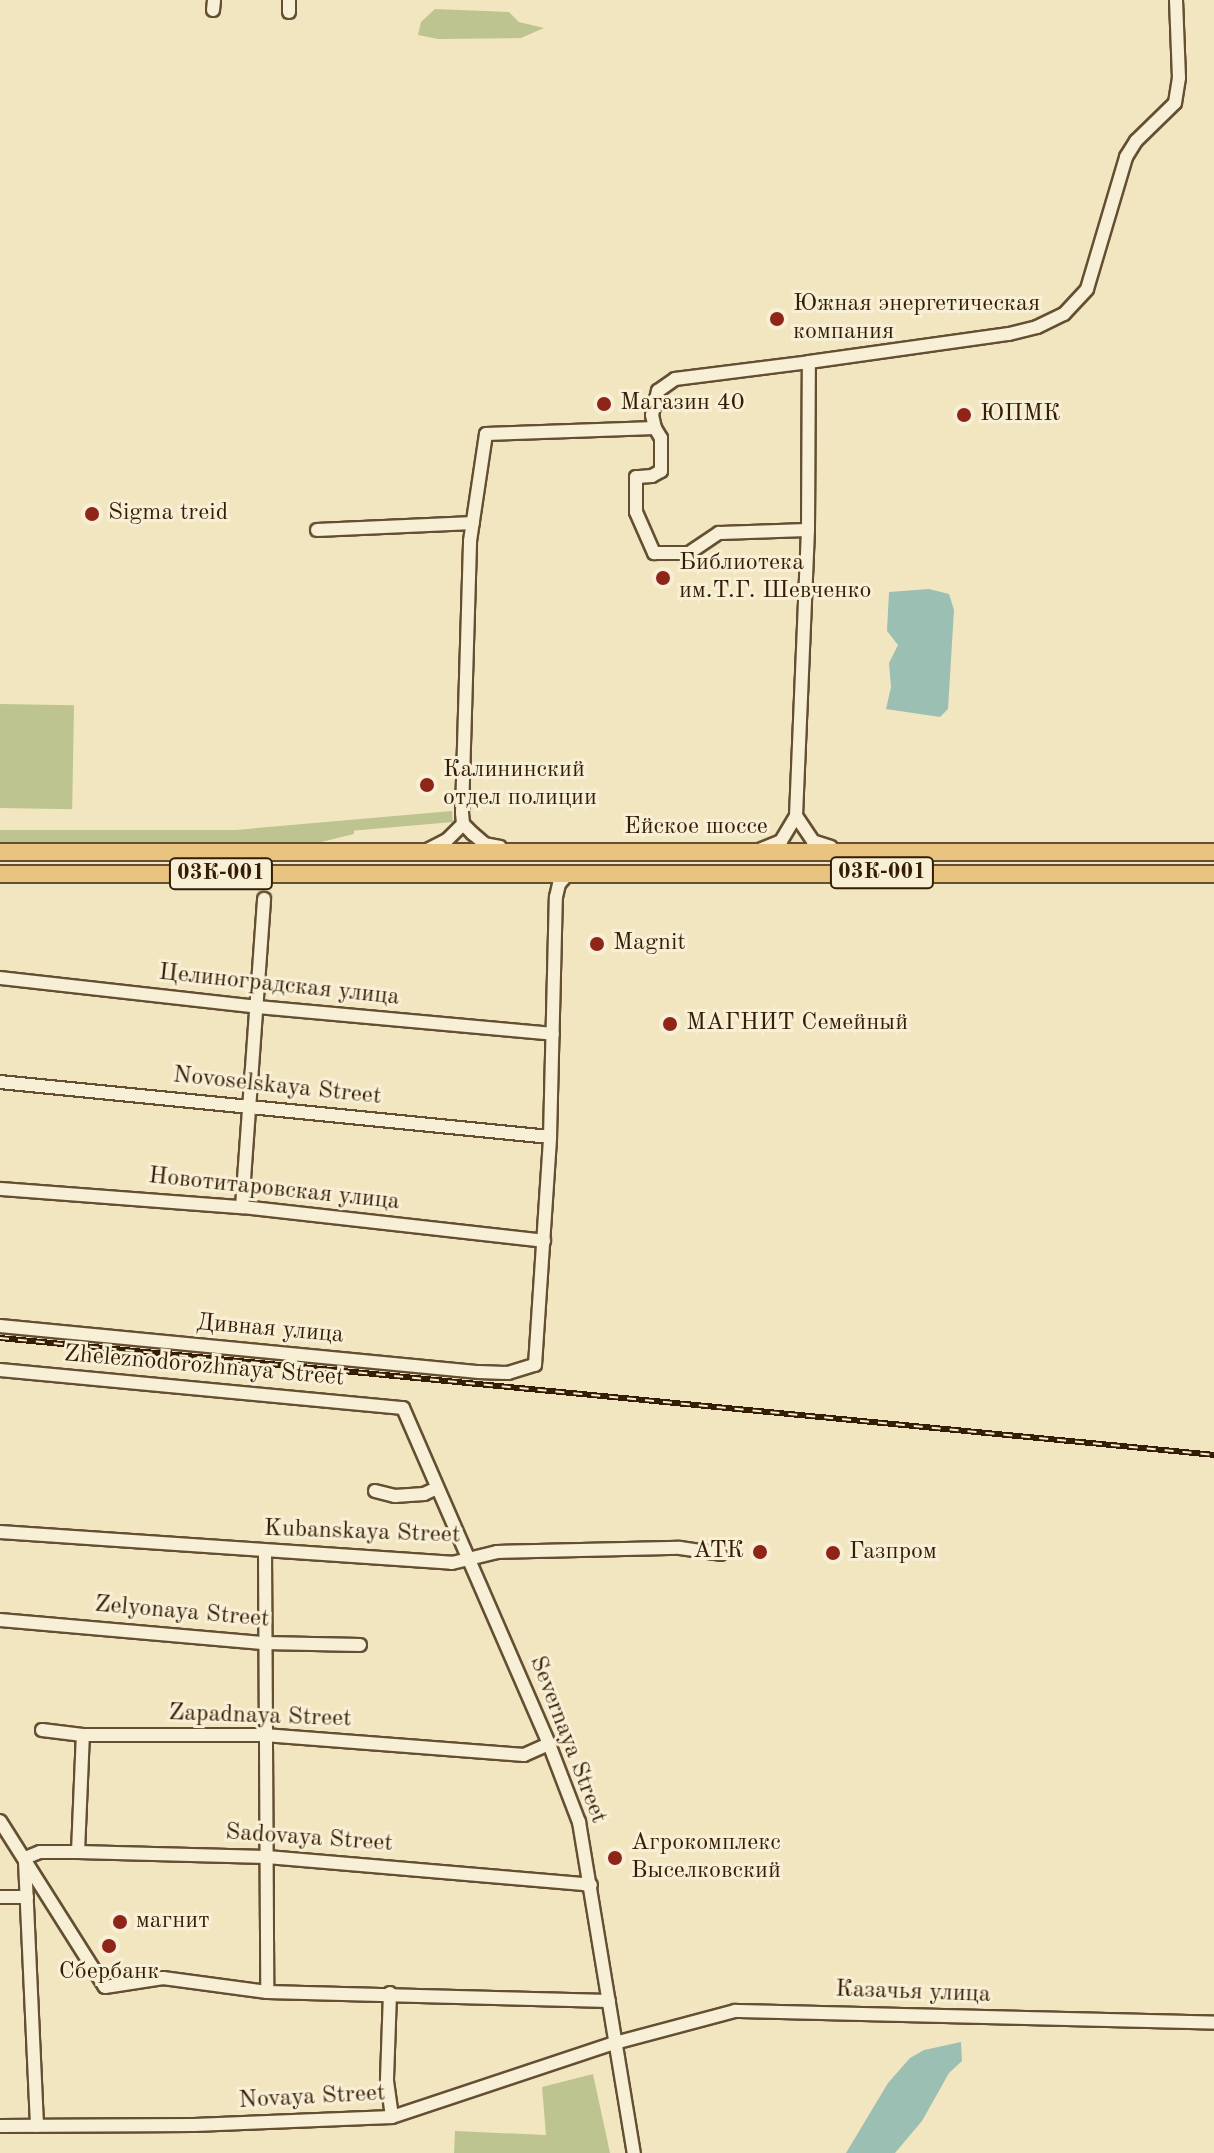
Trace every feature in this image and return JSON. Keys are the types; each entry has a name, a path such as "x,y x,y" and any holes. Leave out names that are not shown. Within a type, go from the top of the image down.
{"main road":[{"name":"Ейское шоссе","path":"0,852 1207,852"},
{"name":"Ейское шоссе","path":"0,874 1214,874"}],"street":[{"path":"808,530 719,533 689,553 654,553 636,512 636,477 652,476 661,471 661,438 652,415 658,391 675,379 1009,334 1037,327 1064,314 1087,289 1126,157 1136,141 1175,103 1179,78 1176,0"},
{"path":"754,852 781,841 796,816 808,530 809,362"},
{"path":"425,852 447,840 463,824 467,608 473,523 486,434 655,428"},
{"path":"317,530 473,523"},
{"path":"796,816 820,845 860,846 864,852"},
{"path":"463,824 478,839 494,847 528,848 538,852"},
{"path":"536,873 548,883 556,897"},
{"path":"544,1241 556,897 559,884 569,873"},
{"path":"242,1207 264,899"},
{"name":"Целиноградская улица","path":"0,978 258,1007 553,1034"},
{"name":"Novoselskaya Street","path":"0,1082 550,1137"},
{"name":"Новотитаровская улица","path":"0,1189 242,1207 544,1241"},
{"name":"Дивная улица","path":"0,1326 508,1373 535,1365 544,1241"},
{"name":"Zheleznodorozhnaya Street","path":"0,1370 403,1408"},
{"name":"Severnaya Street","path":"403,1408 549,1744 579,1822 634,2153"},
{"path":"375,1491 395,1496 424,1494 437,1488"},
{"name":"Kubanskaya Street","path":"0,1532 452,1563 497,1552 680,1548 721,1554"},
{"path":"265,1552 267,1992"},
{"name":"Zelyonaya Street","path":"0,1620 265,1643 360,1645"},
{"name":"Zapadnaya Street","path":"42,1730 83,1735 264,1735 524,1755 549,1744"},
{"path":"78,1852 83,1735"},
{"path":"0,1821 105,1987 163,1978 267,1992 609,2001"},
{"name":"Sadovaya Street","path":"25,1858 40,1852 267,1857 591,1885"},
{"path":"25,1858 37,2126"},
{"path":"0,1897 27,1897"},
{"path":"390,1993 387,2081 392,2117"},
{"name":"Казачья улица","path":"615,2043 744,2011 1214,2023"},
{"name":"Novaya Street","path":"0,2126 194,2125 392,2117 615,2043"}],"green space":[{"path":"435,9 509,12 519,22 544,28 521,38 438,39 418,35 421,22"},
{"path":"0,704 74,705 72,809 0,808"},
{"path":"452,811 453,822 3,861 2,850"},
{"path":"0,830 354,830 354,834 317,843 0,843"},
{"path":"593,2074 610,2153 454,2153 455,2131 546,2135 542,2087"}],"water":[{"path":"929,589 949,594 954,610 948,709 940,717 886,709 891,687 889,663 898,645 887,631 889,592"},
{"path":"961,2042 962,2061 949,2073 922,2121 895,2153 846,2153 888,2083 910,2058 924,2050"}],"railway":[{"path":"0,1338 1214,1455"}],"place":[{"name":"Южная энергетическая компания","path":"777,319"},
{"name":"Магазин 40","path":"604,404"},
{"name":"ЮПМК","path":"964,415"},
{"name":"Sigma treid","path":"92,514"},
{"name":"Библиотека им.Т.Г. Шевченко","path":"663,578"},
{"name":"Калининский отдел полиции","path":"427,785"},
{"name":"Magnit","path":"597,944"},
{"name":"МАГНИТ Семейный","path":"670,1024"},
{"name":"АТК","path":"760,1552"},
{"name":"Газпром","path":"833,1553"},
{"name":"Агрокомплекс Выселковский","path":"615,1858"},
{"name":"магнит","path":"120,1922"},
{"name":"Сбербанк","path":"109,1946"}]}
